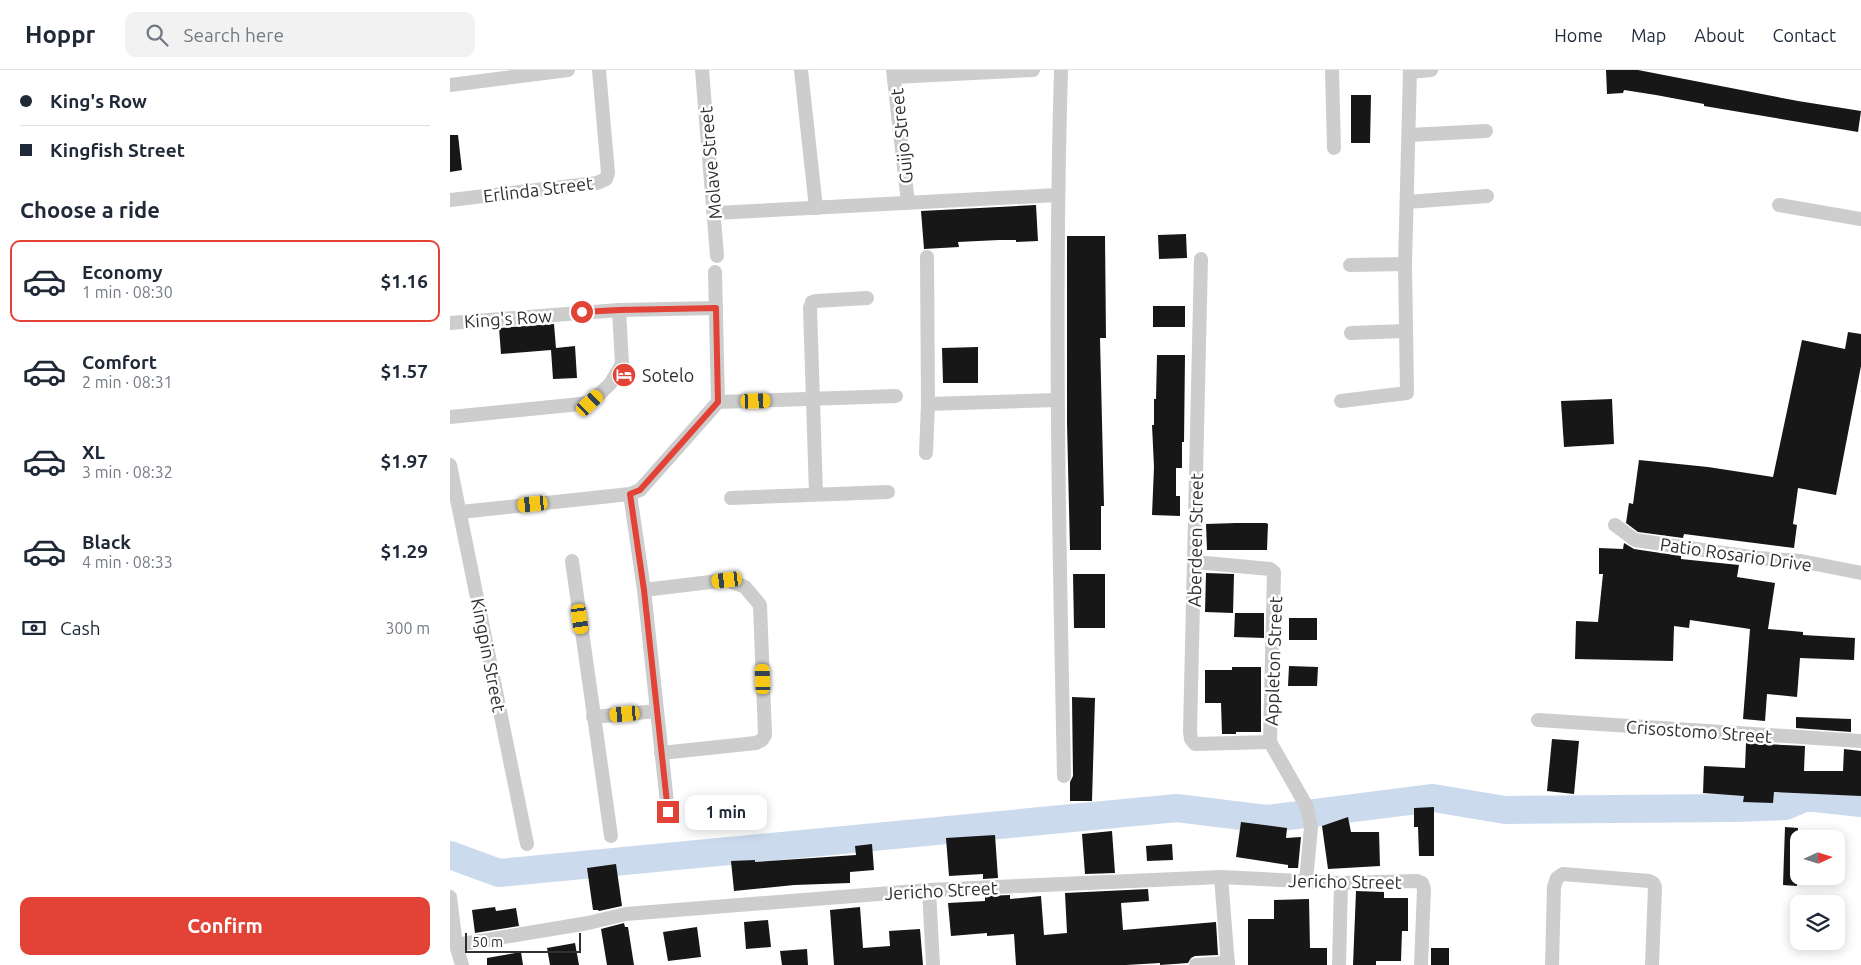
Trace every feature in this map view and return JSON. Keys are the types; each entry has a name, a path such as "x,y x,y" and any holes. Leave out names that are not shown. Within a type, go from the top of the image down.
{"street":[{"path":"450,85 568,70"},
{"name":"Erlinda Street","path":"450,200 597,183 606,179 608,173 599,70"},
{"name":"Molave Street","path":"702,70 718,256"},
{"path":"801,70 816,208"},
{"path":"894,73 1033,70"},
{"path":"1061,70 1057,195 1057,400 1064,776"},
{"path":"1332,70 1334,148"},
{"path":"1341,401 1407,393 1405,264 1410,71 1431,70"},
{"name":"Guijo Street","path":"894,73 908,203"},
{"path":"1409,135 1486,131"},
{"path":"715,213 1057,195"},
{"path":"1407,202 1487,196"},
{"path":"1778,205 1861,219"},
{"path":"926,454 928,404 927,257"},
{"name":"Aberdeen Street","path":"1201,259 1191,739 1195,744 1270,742"},
{"path":"1350,265 1405,264"},
{"path":"461,512 630,494 640,490 718,402 715,272"},
{"path":"816,494 810,308 812,302 867,298"},
{"name":"King's Row","path":"450,323 619,310 716,308"},
{"path":"450,417 590,403 610,384 622,364 619,310"},
{"path":"1351,333 1405,330"},
{"path":"718,402 896,396"},
{"path":"928,404 1057,400"},
{"name":"Kingpin Street","path":"450,465 527,844"},
{"path":"731,498 888,492"},
{"path":"630,494 644,590 668,812"},
{"name":"Patio Rosario Drive","path":"1615,524 1635,540 1757,558 1801,561 1861,573"},
{"path":"572,561 611,836"},
{"name":"Appleton Street","path":"1195,562 1270,569 1274,572 1270,742 1307,807 1312,827 1306,881"},
{"path":"644,590 727,580 745,587 760,605 765,735 762,740 756,743 661,753"},
{"path":"593,717 657,711"},
{"name":"Crisostomo Street","path":"1538,720 1861,741"},
{"path":"1552,965 1554,887 1557,878 1563,874 1650,881 1654,883 1652,965"},
{"path":"1196,965 1228,964 1221,877"},
{"name":"Jericho Street","path":"456,945 588,923 626,914 929,890 1221,877 1341,883 1422,883 1424,889 1421,965"},
{"path":"1339,965 1341,883"},
{"path":"929,890 933,965"},
{"path":"450,897 456,945 462,965"}],"building":[{"path":"1606,70 1638,70 1798,101 1861,111 1858,132 1704,106 1704,104 1624,90 1623,93 1607,94"},
{"path":"1351,95 1371,95 1370,143 1351,143"},
{"path":"450,135 458,135 462,170 450,172"},
{"path":"1036,205 1038,241 958,242 959,247 924,249 921,211"},
{"path":"1186,234 1187,258 1159,259 1158,235"},
{"path":"1067,236 1105,236 1106,338 1100,338 1104,506 1101,506 1101,550 1070,550 1067,423"},
{"path":"1153,306 1185,306 1185,327 1153,327"},
{"path":"554,324 556,348 575,346 577,378 553,379 551,350 501,354 499,328"},
{"path":"1848,332 1861,334 1861,366 1836,495 1798,488 1793,524 1797,525 1794,548 1684,534 1683,538 1638,532 1626,523 1629,503 1633,504 1639,460 1708,467 1773,477 1802,340 1845,349"},
{"path":"978,347 978,383 943,383 942,348"},
{"path":"1157,355 1185,355 1182,468 1176,468 1176,496 1180,496 1180,516 1152,515 1154,467 1152,425 1154,425 1154,399 1156,399"},
{"path":"1612,399 1614,444 1564,447 1561,401"},
{"path":"1206,524 1268,524 1267,550 1207,550"},
{"path":"1624,543 1634,549 1681,556 1681,559 1739,565 1737,577 1775,583 1768,629 1803,632 1803,635 1855,638 1854,660 1800,658 1797,697 1767,694 1765,721 1743,719 1750,629 1690,620 1689,628 1674,626 1673,661 1575,659 1576,621 1598,622 1603,574 1599,574 1599,548 1623,549"},
{"path":"1206,573 1234,574 1233,613 1205,612"},
{"path":"1073,574 1105,574 1105,628 1074,628"},
{"path":"1235,613 1264,613 1264,638 1234,637"},
{"path":"1289,618 1317,618 1317,640 1289,640"},
{"path":"1289,666 1318,667 1317,686 1288,686"},
{"path":"1232,667 1261,667 1261,732 1222,734 1221,703 1205,703 1205,670 1232,670"},
{"path":"1072,697 1095,698 1092,801 1070,801 1070,782 1073,776"},
{"path":"1796,717 1851,719 1851,732 1796,728"},
{"path":"1552,739 1579,741 1574,794 1547,791"},
{"path":"1746,743 1805,746 1804,771 1843,771 1844,749 1861,751 1861,796 1774,792 1773,803 1743,802 1744,796 1703,793 1704,766 1745,768"},
{"path":"1434,807 1434,856 1419,856 1418,827 1414,827 1414,808"},
{"path":"1348,817 1351,832 1379,832 1380,866 1328,869 1322,826"},
{"path":"1241,822 1287,828 1286,838 1301,837 1298,868 1288,868 1288,865 1236,857"},
{"path":"1785,827 1798,828 1798,830 1790,830 1790,885 1797,886 1783,885"},
{"path":"1112,831 1115,873 1085,874 1082,834"},
{"path":"995,835 998,878 983,879 983,874 949,876 946,838"},
{"path":"872,844 874,870 850,872 850,883 794,885 734,891 731,861 755,860 755,862 856,855 855,846"},
{"path":"1172,844 1173,860 1147,861 1146,846"},
{"path":"616,864 622,906 599,911 593,910 587,868"},
{"path":"1148,889 1149,901 1121,903 1123,930 1216,922 1218,955 1195,956 1188,963 1160,965 1160,963 1126,965 1016,965 1014,934 987,936 987,933 951,936 948,903 985,901 985,896 1010,895 1010,899 1041,896 1044,935 1067,933 1065,893"},
{"path":"1356,891 1384,892 1384,898 1408,898 1408,931 1402,931 1401,961 1376,961 1376,965 1353,965"},
{"path":"1309,899 1310,948 1327,948 1327,965 1248,965 1248,919 1274,919 1274,900"},
{"path":"495,907 496,911 516,908 519,926 475,933 472,910"},
{"path":"860,907 863,948 890,946 889,931 920,929 923,965 834,965 830,910"},
{"path":"768,920 771,947 746,949 744,922"},
{"path":"624,923 625,927 628,927 634,965 607,965 601,929"},
{"path":"697,927 701,957 668,961 663,932"},
{"path":"575,943 579,965 550,965 547,948"},
{"path":"1431,948 1449,948 1449,965 1431,965"},
{"path":"807,949 808,965 782,965 780,951"},
{"path":"521,952 523,965 487,965 487,958"}],"waterway":[{"path":"450,855 499,873 1177,808 1266,819 1433,798 1505,810 1786,806 1804,798 1861,803"}],"place":[{"name":"Sotelo","path":"624,375"}],"route":[{"path":"582,312 716,308 718,402 640,490 630,494 644,590 668,812"}]}
